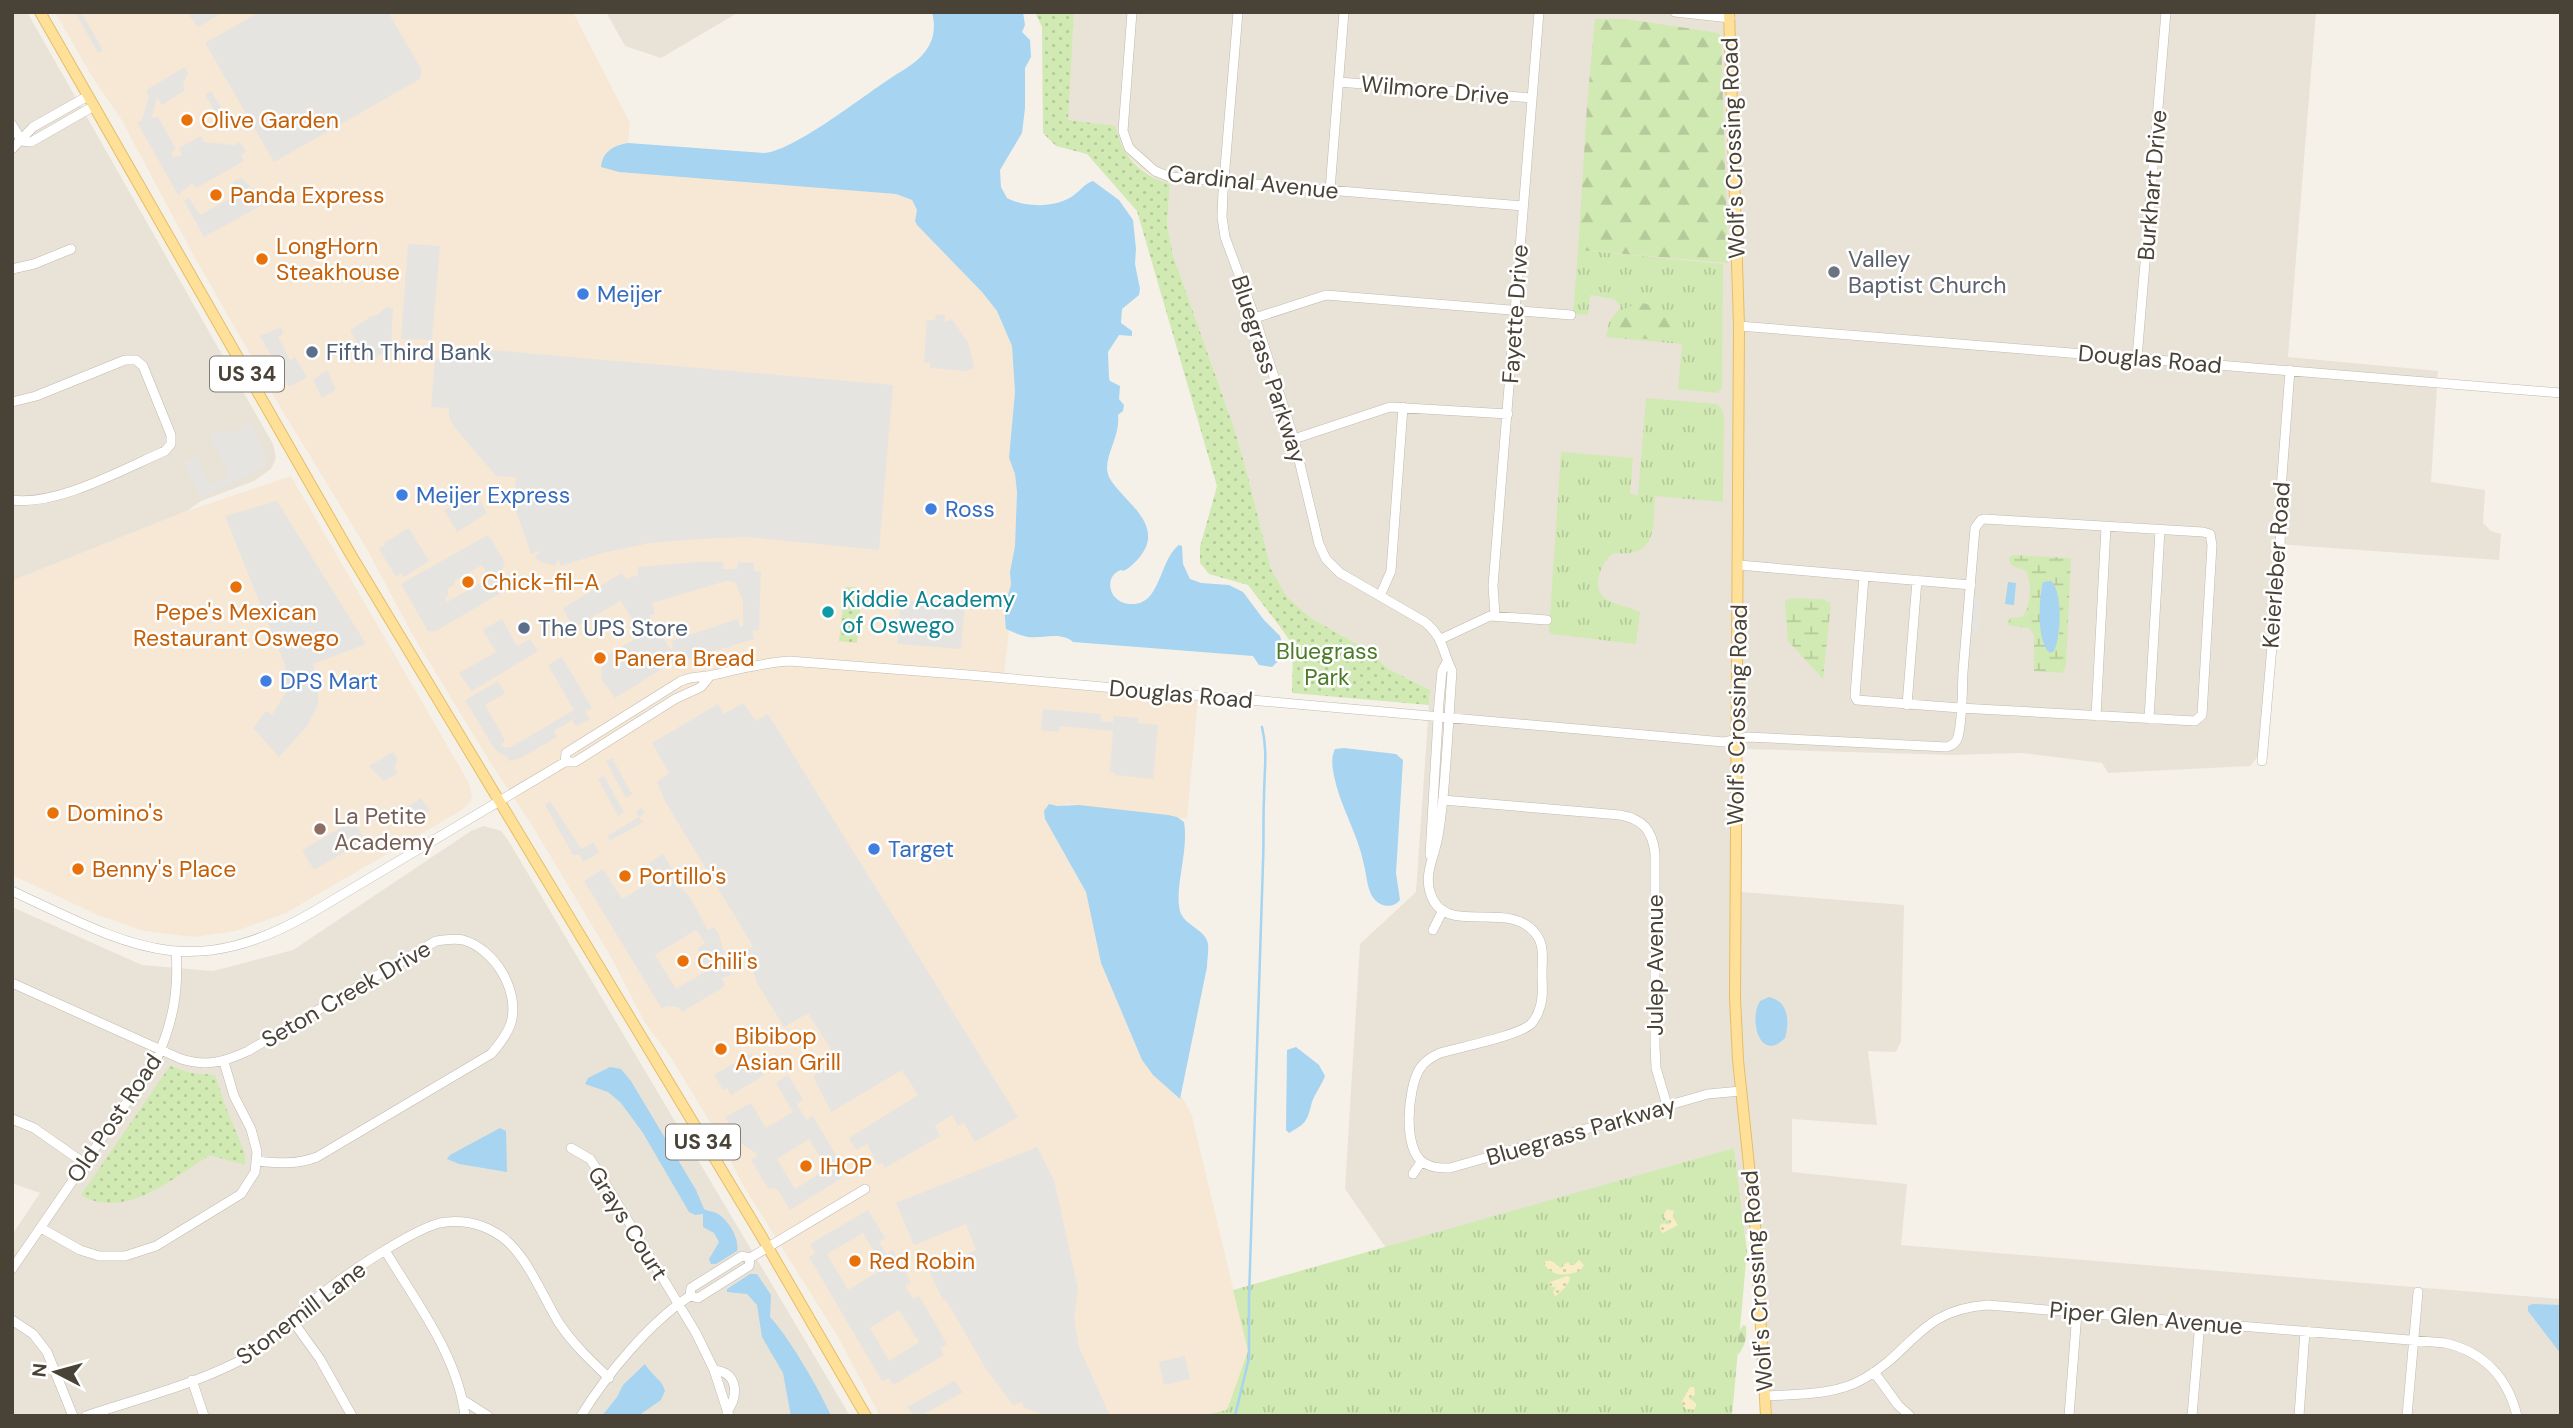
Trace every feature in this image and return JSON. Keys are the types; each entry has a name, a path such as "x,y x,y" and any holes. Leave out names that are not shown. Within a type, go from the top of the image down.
{"main road":[{"name":"US 34","path":"40,12 299,466 866,1416"},
{"name":"Wolf's Crossing Road","path":"1729,15 1739,326 1735,973 1741,1090 1755,1223 1766,1416"}],"street":[{"name":"Cardinal Avenue","path":"1132,12 1123,131 1129,148 1161,175 1522,206"},
{"name":"Bluegrass Parkway","path":"1238,12 1224,182 1224,237 1255,318 1294,439 1320,544 1326,559 1340,573 1425,622 1441,639"},
{"path":"1330,190 1344,12"},
{"name":"Fayette Drive","path":"1495,615 1493,586 1539,12"},
{"path":"1675,12 1729,15"},
{"name":"Burkhart Drive","path":"2137,358 2166,12"},
{"name":"Wilmore Drive","path":"1339,82 1531,98"},
{"path":"12,149 33,127 88,96"},
{"path":"22,141 31,142 94,106"},
{"path":"12,125 22,141"},
{"path":"12,269 34,264 71,248"},
{"path":"1255,318 1326,295 1571,315"},
{"name":"Douglas Road","path":"1739,326 2561,393"},
{"path":"12,402 36,396 125,360 136,360 143,366 171,435 171,443 165,451 64,494 44,500 12,500"},
{"name":"Keierleber Road","path":"2262,761 2280,554 2281,489 2290,370"},
{"path":"1380,596 1391,571 1403,407"},
{"path":"1294,439 1383,408 1508,414"},
{"name":"Douglas Road","path":"12,891 117,939 151,948 211,951 237,946 283,930 565,762 575,762 668,703 701,687 710,676 763,663 805,661 1724,742 1750,737 1947,747 1956,740 1975,527 1981,520 2106,527"},
{"path":"1864,576 1856,699 1860,702 2096,716 2195,721 2202,715 2212,539 2207,533 2106,527 2096,716"},
{"path":"2149,719 2160,530"},
{"path":"1738,565 1971,585"},
{"path":"1907,705 1917,580"},
{"path":"1413,1174 1422,1162 1413,1150 1409,1135 1413,1083 1421,1067 1429,1058 1440,1053 1516,1031 1530,1024 1538,1019 1542,998 1542,949 1537,928 1515,918 1464,917 1443,910 1436,904 1430,892 1428,878 1443,800 1442,671 1447,662 1441,639 1495,615 1547,620"},
{"path":"1431,860 1429,846 1444,718"},
{"name":"Julep Avenue","path":"1443,800 1630,816 1647,823 1653,837 1655,853 1656,1068 1667,1105"},
{"path":"1433,930 1443,910"},
{"name":"Seton Creek Drive","path":"12,983 194,1063 224,1062 248,1051 436,941 465,941 494,960 506,978 513,1012 507,1033 491,1054 317,1157 291,1164 257,1161"},
{"name":"Old Post Road","path":"12,1269 153,1065 172,1020 177,992 176,951"},
{"path":"41,1227 70,1247 99,1256 125,1256 142,1252 187,1228 241,1194 254,1172 257,1161 256,1142 233,1096 224,1062"},
{"name":"Bluegrass Parkway","path":"1422,1162 1436,1168 1462,1166 1667,1105 1708,1094 1741,1090"},
{"path":"12,1119 34,1128 84,1163"},
{"name":"Grays Court","path":"571,1148 590,1159 678,1303 714,1370"},
{"path":"582,1416 632,1348 678,1303 690,1296 698,1298 749,1266 750,1258 865,1189"},
{"name":"Stonemill Lane","path":"86,1416 231,1366 251,1354 318,1296 419,1231 442,1223 470,1223 496,1233 513,1247 566,1332 609,1377"},
{"path":"386,1252 441,1343 463,1400 464,1416"},
{"path":"2407,1416 2418,1292"},
{"name":"Piper Glen Avenue","path":"1765,1396 1834,1390 1854,1384 1874,1372 1924,1327 1957,1310 1988,1305 2455,1345 2480,1357 2495,1370 2507,1386 2516,1416"},
{"path":"2069,1416 2077,1312"},
{"path":"12,1320 33,1334 47,1352 73,1416"},
{"path":"292,1320 320,1359 352,1416"},
{"path":"2192,1416 2200,1322"},
{"path":"2299,1416 2305,1331"},
{"path":"714,1370 722,1370 730,1375 733,1381 735,1397 728,1414 714,1370"},
{"path":"1874,1372 1898,1405 1910,1416"},
{"path":"192,1380 204,1416"},
{"path":"463,1400 488,1416"}],"shaded area":[{"path":"12,12 27,12 273,444 276,458 271,469 254,481 201,501 187,511 12,581"},
{"path":"55,12 573,12 630,123 628,143 619,145 601,167 896,194 912,200 917,211 917,225 997,311 1012,346 1015,392 1009,458 1015,474 1017,492 1011,585 1004,608 1005,623 1009,631 1003,683 1198,700 1187,819 1067,804 1045,819 1086,892 1101,963 1142,1060 1153,1075 1177,1097 1182,1097 1192,1116 1248,1351 1227,1410 1198,1416 880,1416 838,1337 744,1187 716,1132 670,1056 645,1023 611,957 411,632 368,551 279,405 194,256 121,119 91,75"},
{"path":"75,12 81,12 103,50 98,53"},
{"path":"187,12 224,12 198,27"},
{"path":"260,12 388,12 422,70 420,79 274,162 205,43"},
{"path":"606,12 739,12 661,58 625,46"},
{"path":"1074,12 2316,12 2288,357 2438,371 2431,482 2485,490 2483,523 2491,531 2501,534 2499,560 2277,544 2259,755 2250,766 2108,773 2102,763 2021,753 1952,755 1743,749 1741,892 1904,905 1901,1041 1896,1052 1868,1051 1877,1125 1792,1119 1792,1172 1907,1184 1901,1245 2561,1299 2561,1416 1772,1416 1761,1235 1745,1234 1734,1148 1386,1248 1345,1189 1360,944 1416,892 1430,690 1387,668 1371,652 1311,618 1287,597 1271,569 1235,431 1173,255 1167,224 1170,185 1142,169 1117,141 1067,120"},
{"path":"185,67 188,73 183,85 185,90 162,105 157,98 151,119 158,117 176,149 171,152 173,157 182,154 179,148 201,136 204,142 234,145 240,142 246,152 241,155 244,161 196,188 192,183 178,195 137,122 142,120 149,96 146,90"},
{"path":"211,91 228,119 221,122 205,94"},
{"path":"241,178 261,195 264,204 204,237 184,201 189,198 200,215 234,196 230,188 234,181"},
{"path":"408,244 440,246 432,340 401,339"},
{"path":"387,307 393,308 391,351 367,360 350,330"},
{"path":"936,314 945,315 945,322 952,319 969,344 974,368 967,371 930,368 930,363 924,362 927,320 935,320"},
{"path":"281,327 283,334 278,337 290,360 295,357 307,377 289,387 260,336"},
{"path":"467,348 893,385 879,550 748,537 650,543 602,553 561,566 558,559 555,566 541,562 535,558 540,551 531,554 514,505 516,477 496,476 454,427 449,417 449,408 431,407 435,359 442,359 452,350 465,351"},
{"path":"327,370 336,390 322,398 313,380"},
{"path":"249,423 267,458 264,467 201,498 184,464 196,457 210,485 230,476 210,436 225,428 230,435"},
{"path":"291,476 469,783 472,796 470,802 462,810 286,913 236,931 194,937 144,931 98,915 12,875 12,581 187,511"},
{"path":"473,489 487,513 457,532 444,510"},
{"path":"277,501 366,644 313,664 318,680 318,704 308,725 279,757 253,728 266,711 272,715 286,692 285,665 225,516"},
{"path":"409,528 429,561 404,577 401,573 396,577 379,549"},
{"path":"486,536 490,537 505,563 502,570 509,581 499,594 436,631 428,631 401,584","holes":["482,565 489,578 447,602 445,598 448,589 455,584 454,581"]},
{"path":"723,562 723,569 737,569 738,562 754,563 754,571 761,572 759,630 752,631 754,639 668,665 665,658 658,662 662,669 615,698 601,679 602,666 599,660 642,635 621,601 573,628 563,608 622,573 626,579 638,575 638,567","holes":["726,581 735,582 743,601 743,626 740,627 738,619 671,641 673,648 670,649 649,616 655,614 652,603"]},
{"path":"1973,598 1980,599 1978,631 1971,630"},
{"path":"901,600 965,606 961,649 897,644 898,636 890,635 891,618 899,618"},
{"path":"502,619 517,646 530,639 538,651 472,691 459,673 496,652 483,630"},
{"path":"562,657 592,708 585,712 590,719 576,726 572,720 554,731 557,737 519,759 508,761 508,757 494,748 465,700 498,681 505,693 485,705 505,740 501,745 506,748 513,746 574,710 548,665"},
{"path":"743,703 756,721 768,714 1018,1117 975,1142 964,1123 958,1126 952,1115 935,1126 940,1136 885,1168 882,1163 878,1165 867,1144 856,1150 849,1138 918,1095 902,1070 831,1112 813,1076 838,1060 808,1013 784,1027 757,983 747,951 753,946 666,803 657,782 669,773 652,743 718,704 724,714"},
{"path":"1043,709 1101,714 1101,721 1113,722 1114,716 1139,718 1138,723 1158,725 1153,779 1115,775 1115,772 1110,772 1113,731 1060,726 1059,732 1041,730"},
{"path":"393,752 397,758 395,769 398,773 384,781 369,766"},
{"path":"612,758 632,794 626,798 606,761"},
{"path":"604,776 624,812 618,816 598,779"},
{"path":"421,798 430,811 414,821 405,808"},
{"path":"550,801 581,849 594,842 599,853 583,862 580,855 573,855 545,805"},
{"path":"642,808 645,813 639,817 636,811"},
{"path":"639,817 643,822 610,841 607,836"},
{"path":"354,820 365,840 314,870 302,850"},
{"path":"484,826 501,831 508,840 850,1416 12,1416 12,1235 40,1193 12,1183 12,907 142,965 213,971 293,950 471,831"},
{"path":"663,854 678,879 673,883 688,894 708,930 714,927 719,935 731,975 722,978 725,986 682,1012 678,1007 667,1006 662,1009 584,881 603,869 622,899 651,882 649,876 655,872 649,863","holes":["696,930 705,943 698,948 706,971 676,989 655,955"]},
{"path":"751,1053 764,1075 731,1095 727,1088 723,1090 714,1075"},
{"path":"788,1075 803,1100 797,1104 806,1120 813,1116 844,1169 838,1172 842,1178 790,1210 778,1190 769,1190 751,1160 757,1156 756,1153 740,1143 725,1117 751,1103 766,1128 793,1112 776,1083","holes":["809,1139 827,1169 795,1189 777,1159"]},
{"path":"1037,1147 1054,1180 1078,1289 1074,1317 1079,1347 1110,1416 1041,1416 1039,1412 1024,1408 1022,1402 1013,1405 986,1369 946,1300 943,1300 928,1269 976,1250 966,1224 914,1245 896,1203"},
{"path":"868,1210 885,1238 879,1242 886,1254 893,1250 911,1282 905,1286 913,1299 919,1296 947,1344 940,1348 944,1355 893,1385 889,1378 882,1381 809,1257 815,1253 810,1244","holes":["863,1233 884,1268 848,1290 827,1254","899,1310 919,1342 889,1361 870,1328"]},
{"path":"1185,1356 1190,1379 1164,1385 1159,1362"},
{"path":"954,1381 963,1392 921,1416 912,1416 907,1407"}],"green space":[{"name":"Bluegrass Park","path":"1035,12 1074,12 1068,120 1116,126 1122,146 1134,163 1151,176 1170,184 1167,224 1173,255 1235,431 1271,569 1287,597 1311,618 1371,652 1387,668 1430,690 1429,705 1292,693 1293,645 1248,585 1209,574 1200,563 1200,547 1217,486 1137,211 1087,154 1056,146 1043,133 1042,27"},
{"path":"1595,19 1626,19 1719,33 1728,263 1578,250"},
{"path":"1578,250 1723,264 1722,388 1717,393 1678,389 1682,344 1606,337 1609,322 1621,306 1614,299 1590,295 1588,315 1573,314"},
{"path":"1642,303 1659,307 1673,318 1677,342 1608,335 1611,322 1619,313"},
{"path":"1646,398 1717,404 1722,409 1723,502 1655,496 1652,530 1645,546 1638,551 1614,553 1604,563 1599,576 1600,592 1610,601 1640,612 1636,644 1552,634 1549,631 1561,452 1633,458 1630,494 1638,495"},
{"path":"2012,555 2071,558 2066,666 2062,673 2034,671 2034,635 2029,628 2008,625 2009,618 2022,617 2025,613 2030,588 2026,571 2011,565 2009,558","holes":["2056,587 2059,635 2043,645 2040,611"]},
{"path":"845,587 862,588 857,643 839,641"},
{"path":"1792,598 1822,599 1831,603 1823,679 1788,641 1785,601"},
{"path":"170,1066 191,1073 215,1075 245,1154 245,1165 210,1155 165,1185 131,1200 98,1202 81,1195"},
{"path":"1734,1148 1747,1251 1732,1416 1198,1416 1227,1410 1248,1351 1233,1290"},
{"path":"1743,1325 1746,1326 1746,1338 1738,1355 1738,1334"}],"sand":[{"path":"1667,1209 1674,1211 1673,1217 1678,1225 1663,1233 1660,1225 1670,1223 1663,1216"},
{"path":"1579,1260 1584,1265 1580,1271 1564,1274 1551,1271 1544,1264 1545,1261 1552,1261 1561,1268 1567,1262 1574,1265"},
{"path":"1570,1277 1569,1282 1555,1296 1553,1292 1556,1287 1550,1287 1550,1282"},
{"path":"1690,1387 1694,1387 1695,1395 1689,1398 1697,1404 1694,1410 1686,1409 1681,1403"}],"water":[{"path":"932,12 1023,12 1025,25 1022,32 1030,40 1031,57 1025,68 1022,133 1000,170 1001,187 1007,198 1023,204 1050,204 1067,199 1093,181 1119,200 1133,220 1135,264 1140,289 1139,295 1122,309 1121,323 1132,331 1132,336 1119,335 1108,352 1109,378 1120,386 1119,399 1124,405 1123,411 1118,415 1117,431 1107,470 1114,485 1141,516 1148,534 1146,547 1139,558 1112,578 1112,593 1124,603 1142,602 1154,590 1172,552 1179,545 1182,546 1183,564 1190,579 1201,583 1229,585 1243,592 1280,636 1285,655 1272,667 1259,665 1253,656 1073,642 1057,636 1025,636 1006,629 1004,608 1011,585 1017,492 1015,474 1009,458 1015,392 1012,346 997,311 917,225 917,210 912,200 896,194 619,172 601,167 610,150 628,143 765,153 792,143 826,123 920,57 932,39"},
{"path":"2051,581 2058,594 2060,614 2056,644 2054,651 2050,653 2042,640 2040,599 2043,582"},
{"path":"2008,582 2016,583 2014,605 2005,604"},
{"path":"1335,749 1396,754 1403,760 1396,873 1400,900 1392,905 1379,903 1371,894 1361,854 1337,787 1333,755"},
{"path":"1049,804 1168,815 1184,822 1180,911 1206,939 1208,950 1207,967 1180,1099 1153,1075 1142,1060 1101,963 1086,892 1045,819 1044,811"},
{"path":"1769,997 1784,1007 1787,1025 1785,1038 1769,1046 1763,1043 1759,1036 1755,1019 1760,1001"},
{"path":"1296,1047 1319,1065 1325,1076 1305,1121 1289,1133 1286,1130 1287,1050"},
{"path":"610,1067 621,1069 631,1081 696,1190 704,1209 724,1218 732,1228 737,1251 716,1264 711,1264 709,1259 719,1242 714,1233 703,1227 703,1214 695,1215 689,1212 643,1133 621,1103 608,1092 585,1084 588,1078"},
{"path":"500,1128 506,1131 507,1172 459,1164 447,1159 450,1155"},
{"path":"750,1274 757,1274 771,1295 770,1317 803,1364 831,1416 791,1416 783,1373 762,1337 757,1305 747,1294 727,1292 727,1289"},
{"path":"2561,1305 2561,1354 2528,1311 2528,1306"},
{"path":"645,1364 664,1387 661,1400 638,1416 602,1416 623,1385"}],"waterway":[{"path":"1235,1416 1249,1358 1265,762 1262,727"}],"place":[{"name":"Olive Garden","path":"187,120"},
{"name":"Panda Express","path":"216,195"},
{"name":"LongHorn Steakhouse","path":"262,259"},
{"name":"Valley Baptist Church","path":"1834,272"},
{"name":"Meijer","path":"583,294"},
{"name":"Fifth Third Bank","path":"312,352"},
{"name":"Meijer Express","path":"402,495"},
{"name":"Ross","path":"931,509"},
{"name":"Chick-fil-A","path":"468,582"},
{"name":"Pepe's Mexican Restaurant Oswego","path":"236,587"},
{"name":"Kiddie Academy of Oswego","path":"828,612"},
{"name":"The UPS Store","path":"524,628"},
{"name":"Panera Bread","path":"600,658"},
{"name":"DPS Mart","path":"266,681"},
{"name":"Domino's","path":"53,813"},
{"name":"La Petite Academy","path":"320,829"},
{"name":"Target","path":"874,849"},
{"name":"Benny's Place","path":"78,869"},
{"name":"Portillo's","path":"625,876"},
{"name":"Chili's","path":"683,961"},
{"name":"Bibibop Asian Grill","path":"721,1049"},
{"name":"IHOP","path":"806,1166"},
{"name":"Red Robin","path":"855,1261"}]}
